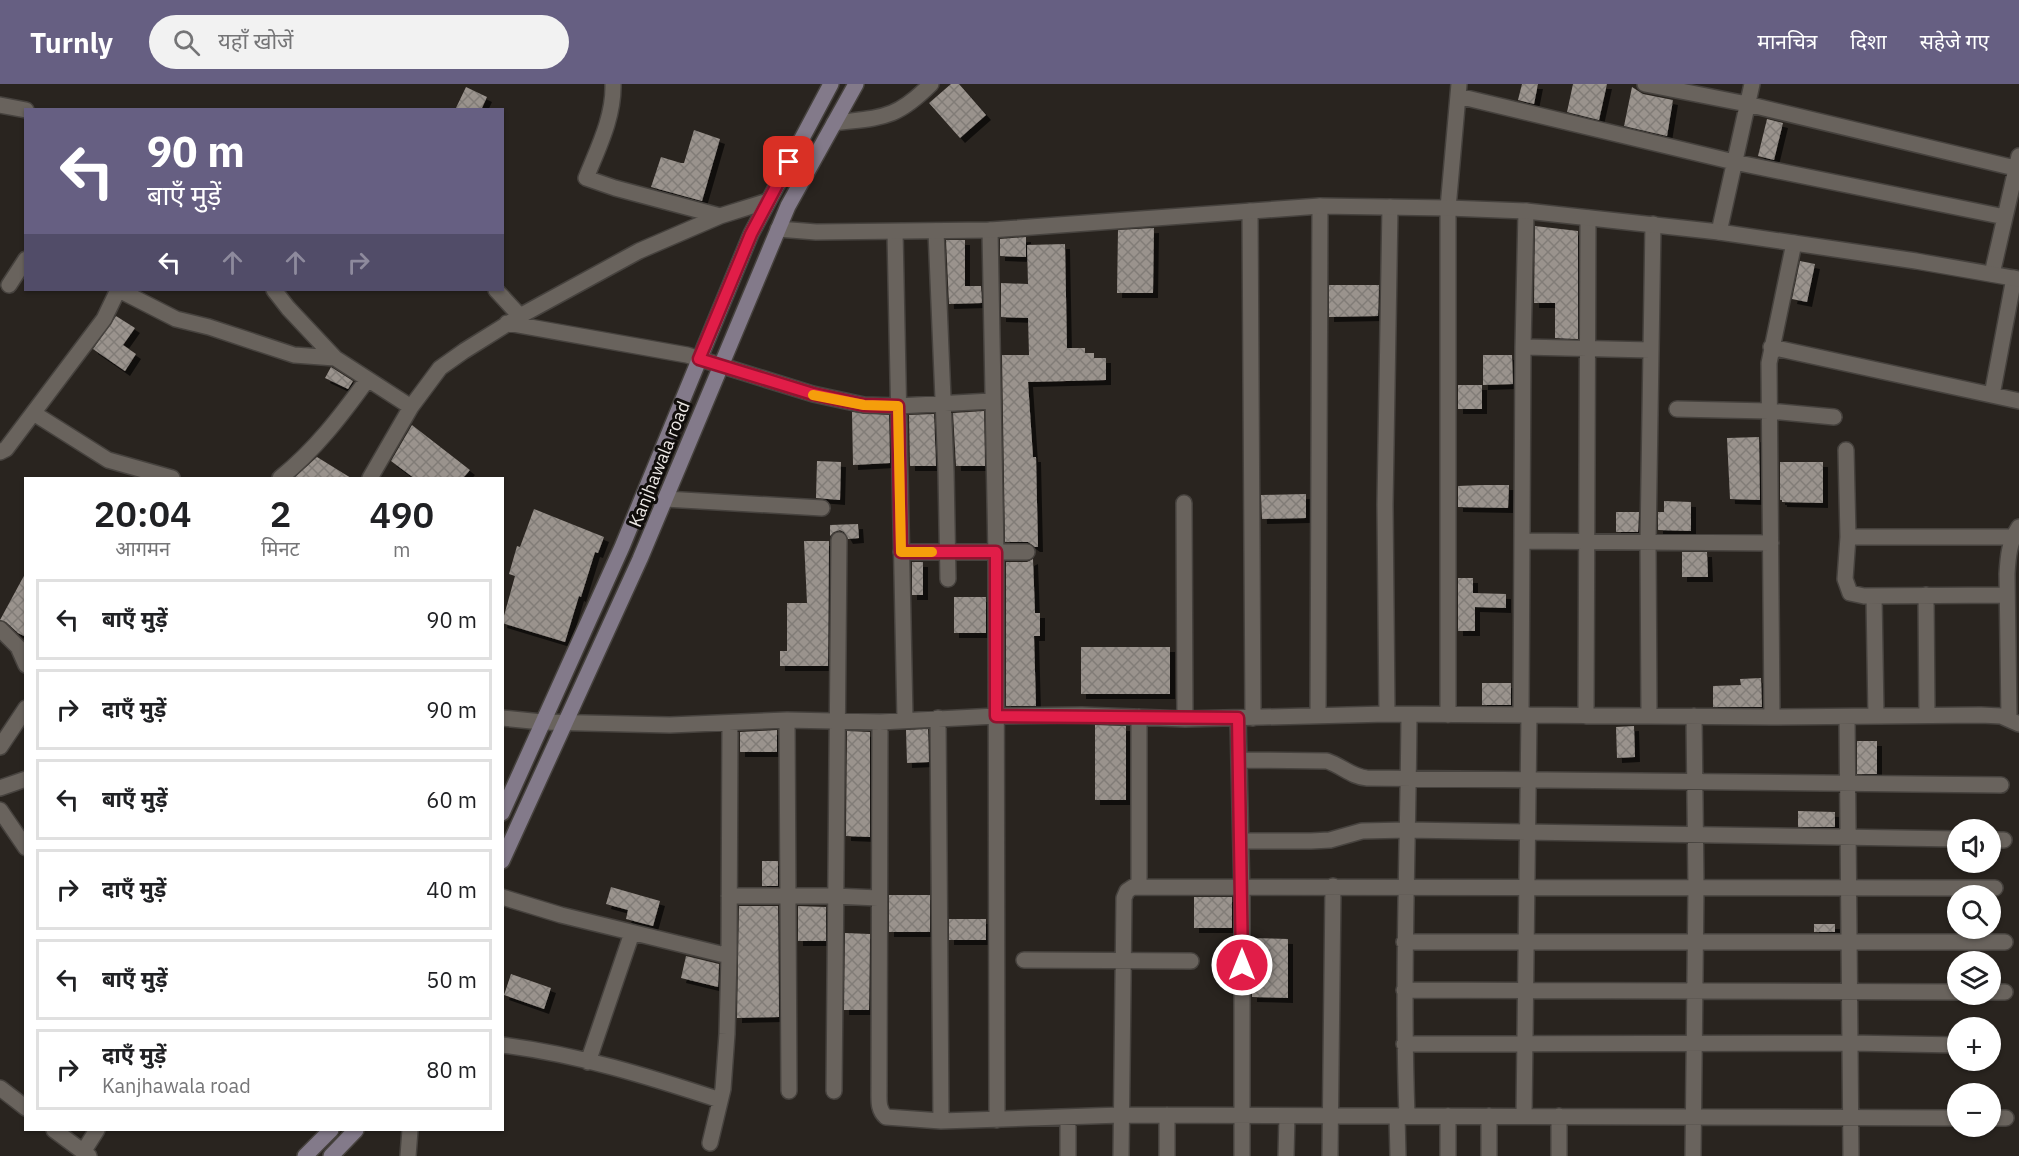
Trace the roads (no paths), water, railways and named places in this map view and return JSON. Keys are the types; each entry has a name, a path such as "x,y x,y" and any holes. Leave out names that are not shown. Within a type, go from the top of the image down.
{"main road":[{"name":"Kanjhawala road","path":"504,808 622,548 751,234 831,84"},
{"name":"Kanjhawala road","path":"504,857 640,560 788,206 856,84"},
{"path":"305,1156 330,1131"},
{"path":"331,1156 355,1131"}],"street":[{"path":"613,84 612,108 586,178 720,216"},
{"path":"834,123 889,116 901,110 931,84"},
{"path":"1645,84 2018,164 1992,274"},
{"path":"1719,232 1752,84"},
{"path":"1448,715 1448,207 1458,90 1734,162 2005,217"},
{"path":"0,105 24,110"},
{"path":"371,477 411,407 440,368 513,320 639,251 720,216 768,201"},
{"path":"778,229 798,232 990,230 1320,206 1448,207 1526,211 1719,232 2017,279 1992,395"},
{"path":"1318,716 1320,206"},
{"path":"1387,714 1385,505 1390,207"},
{"path":"1242,1156 1240,760 1246,718 1250,211"},
{"path":"1524,1116 1528,780 1522,541 1526,211"},
{"path":"1586,716 1588,218"},
{"path":"1649,716 1648,542 1653,224"},
{"path":"990,230 996,552 997,1120"},
{"path":"936,231 944,404 948,579"},
{"path":"895,232 905,719"},
{"path":"1772,717 1769,363 1794,243"},
{"path":"9,285 24,262"},
{"path":"0,452 6,449 35,414 104,319 118,291"},
{"path":"121,291 176,319 209,327 294,355 334,358"},
{"path":"275,291 334,358 411,407"},
{"path":"497,291 513,320 699,359 822,397 864,405 898,406 992,401"},
{"path":"1523,347 1650,350"},
{"path":"1771,347 2019,401"},
{"path":"281,477 312,450 368,380"},
{"path":"1677,409 1769,411 1834,417"},
{"path":"35,414 108,460 168,477"},
{"path":"1846,450 1848,537 1845,579 1850,592 1857,595 1874,596 2007,595"},
{"path":"665,499 822,508"},
{"path":"1184,503 1185,718"},
{"path":"504,718 542,722 659,725 787,720 880,722 905,719 1082,715 1185,718 1387,714 1772,717 1981,715 2001,716 2014,722 2007,595 2008,554 2016,532 1848,537"},
{"path":"834,1091 839,540"},
{"path":"1522,541 1771,543"},
{"path":"901,552 1027,552"},
{"path":"1926,595 1927,716"},
{"path":"1874,596 1876,716"},
{"path":"0,629 18,647 24,660"},
{"path":"0,747 24,711"},
{"path":"1398,1156 1402,1116 1404,1044 1408,715"},
{"path":"1694,716 1696,887 1694,1156"},
{"path":"1139,717 1139,886"},
{"path":"1847,717 1851,1156"},
{"path":"938,718 941,1120"},
{"path":"787,720 789,1091"},
{"path":"880,722 879,1106 881,1113 886,1117 941,1120 1121,1115 1947,1118"},
{"path":"710,1143 725,1073 729,956 730,723"},
{"path":"1240,760 1327,761 1337,764 1358,778 2001,785"},
{"path":"0,788 24,780"},
{"path":"0,810 24,845"},
{"path":"1241,841 1311,842 1330,840 1362,831 1407,830 1947,839"},
{"path":"1330,1156 1333,886"},
{"path":"1122,1156 1125,898 1127,891 1133,887 1947,888"},
{"path":"729,896 878,898"},
{"path":"504,898 561,915 729,956"},
{"path":"588,1062 632,933"},
{"path":"1404,942 2005,942"},
{"path":"1024,960 1191,961"},
{"path":"1404,990 1947,992"},
{"path":"1404,1044 1947,1045"},
{"path":"504,1045 533,1049 588,1062 655,1079 720,1100"},
{"path":"0,1088 23,1100"},
{"path":"1167,1115 1167,1156"},
{"path":"1286,1156 1287,1116"},
{"path":"1448,1116 1448,1156"},
{"path":"1489,1156 1490,1116"},
{"path":"1559,1116 1559,1156"},
{"path":"1068,1117 1068,1156"},
{"path":"55,1131 86,1154 97,1131"},
{"path":"408,1156 410,1131"}]}
